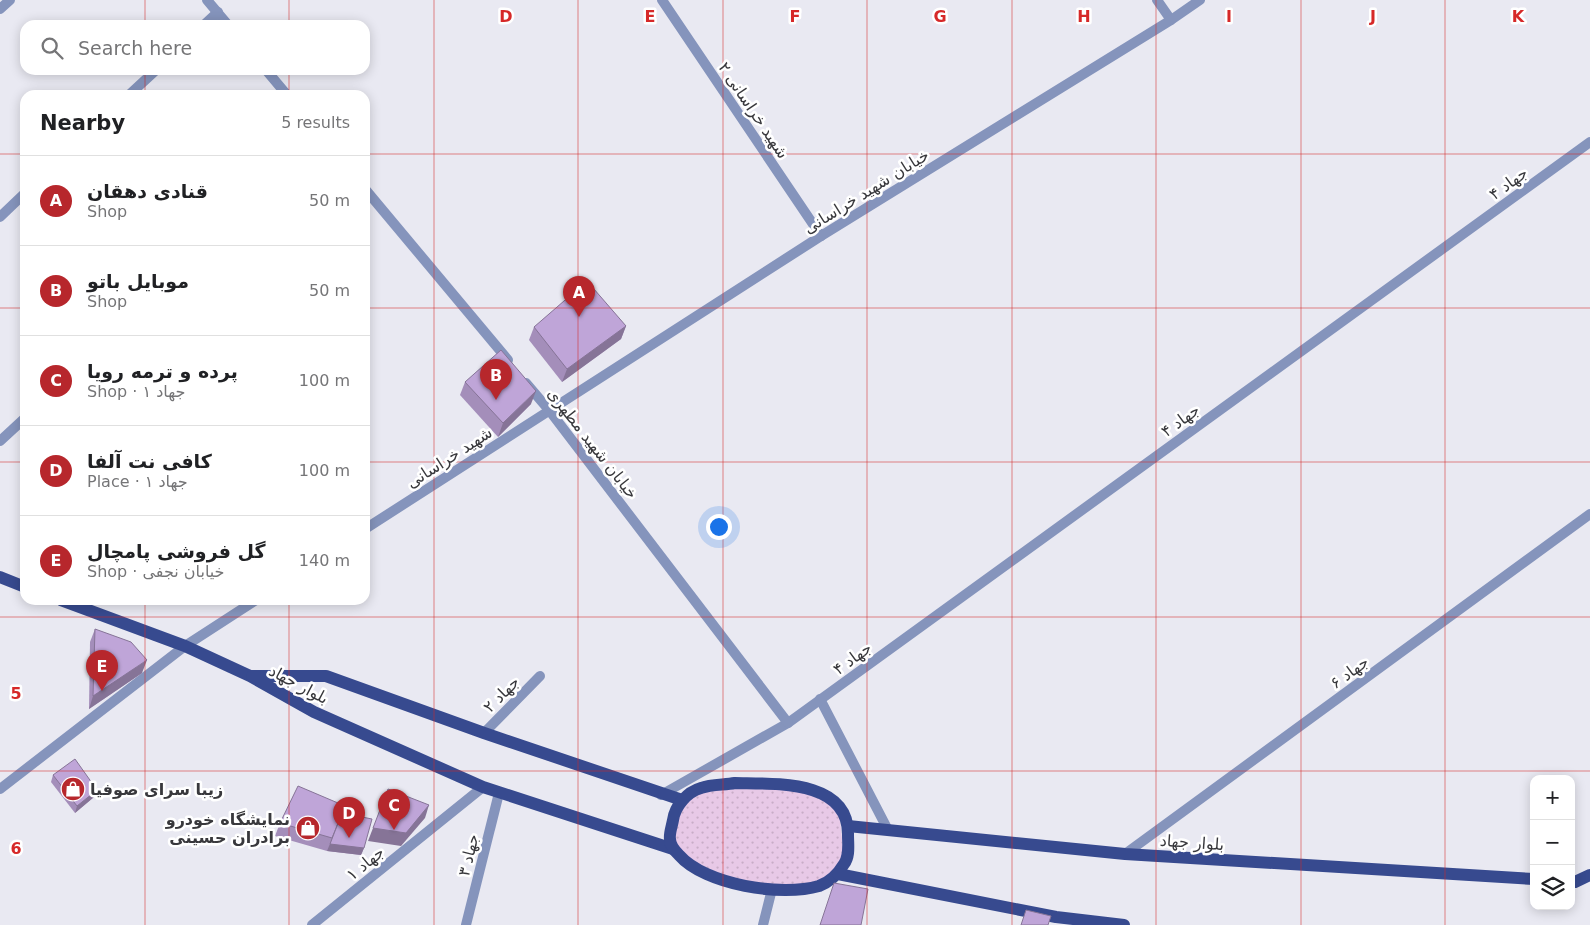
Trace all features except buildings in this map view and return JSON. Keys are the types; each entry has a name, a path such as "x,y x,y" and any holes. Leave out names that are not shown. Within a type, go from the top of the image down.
{"main road":[{"path":"0,577 20,585"},
{"path":"74,605 185,646 250,676"},
{"name":"بلوار جهاد","path":"250,676 326,676 661,795 682,800"},
{"name":"بلوار جهاد","path":"250,676 314,712 484,787 674,849"},
{"path":"735,783 786,785 815,790 830,798 842,808 848,826 848,859 838,874 820,885 799,890 772,889 727,882 706,875 685,862 674,849 670,839 674,812 682,800 700,788 735,783"},
{"name":"بلوار جهاد","path":"848,826 1125,854 1530,879"},
{"path":"838,874 1055,921 1124,925"},
{"path":"1575,882 1590,875"}],"street":[{"path":"0,9 10,0"},
{"path":"207,0 224,20"},
{"name":"شهید خراسانی ۲","path":"662,0 821,236"},
{"path":"1157,0 1171,20"},
{"name":"خیابان شهید خراسانی","path":"549,410 821,236 1171,20 1200,0"},
{"path":"209,20 218,12"},
{"path":"135,90 151,75"},
{"path":"270,75 283,90"},
{"name":"جهاد ۴","path":"661,795 788,723 1590,142"},
{"name":"خیابان شهید مطهری","path":"370,196 549,410 788,723"},
{"path":"0,217 20,198"},
{"name":"شهید خراسانی","path":"370,526 549,410"},
{"path":"0,441 20,423"},
{"name":"جهاد ۶","path":"1125,854 1590,514"},
{"path":"0,789 185,646 248,605"},
{"name":"جهاد ۲","path":"484,733 540,676"},
{"path":"820,699 888,830"},
{"name":"جهاد ۱","path":"312,925 484,787"},
{"name":"جهاد ۳","path":"466,925 499,793"},
{"path":"763,925 772,889"}],"shaded area":[{"path":"777,788 815,794 839,811 844,857 832,872 820,881 800,886 774,886 729,878 686,858 674,839 677,814 687,801 702,790"}],"place":[{"name":"قنادی دهقان","path":"579,317"},
{"name":"موبایل باتو","path":"496,400"},
{"name":"گل فروشی پامچال","path":"102,691"},
{"name":"زیبا سرای صوفیا","path":"73,789"},
{"name":"نمایشگاه خودرو برادران حسینی","path":"308,828"},
{"name":"پرده و ترمه رویا","path":"394,830"},
{"name":"کافی نت آلفا","path":"349,838"}]}
